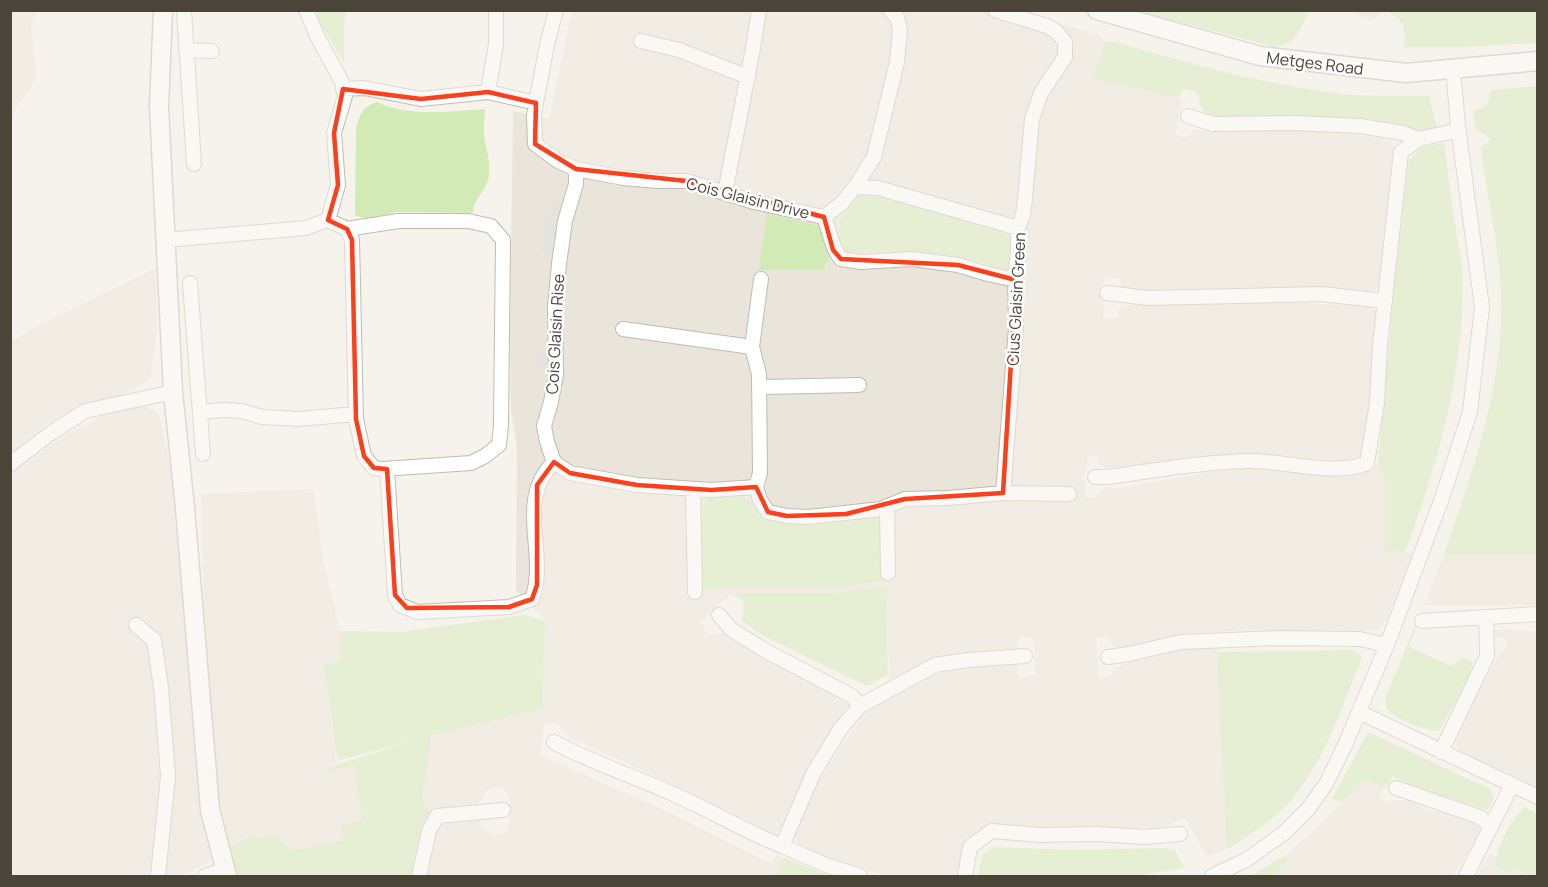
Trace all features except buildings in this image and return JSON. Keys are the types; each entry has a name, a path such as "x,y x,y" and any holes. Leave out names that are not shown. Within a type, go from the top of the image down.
{"street":[{"path":"164,10 159,106 173,392 210,810 226,873 205,876"},
{"path":"184,10 194,164"},
{"path":"306,10 342,82 345,96 334,133 338,185 328,220"},
{"path":"488,92 496,44 496,10"},
{"path":"343,89 364,88 421,99 488,92 536,103 546,45 556,10"},
{"path":"725,193 759,10"},
{"name":"Cois Glaisin Drive","path":"536,103 535,144 576,169 635,179 686,181 785,210 824,217 842,203 874,157 897,62 900,30 897,17 890,10"},
{"name":"Cius Glaisin Green","path":"995,10 1047,26 1057,32 1065,42 1065,57 1041,93 1032,119 1023,215 1018,228 1016,328 1003,493"},
{"name":"Metges Road","path":"1097,10 1260,56 1406,73 1538,62"},
{"path":"641,41 679,50 748,77"},
{"path":"186,50 212,51"},
{"path":"1212,876 1246,860 1284,833 1308,809 1326,784 1387,645 1442,498 1470,412 1482,307 1453,69"},
{"path":"1188,116 1213,124 1294,123 1360,126 1419,139"},
{"path":"1095,477 1111,478 1150,471 1248,461 1356,468 1367,463 1377,403 1384,301 1401,152 1419,139 1459,130"},
{"name":"Cois Glaisin Rise","path":"554,462 546,442 544,426 556,374 555,307 559,264 565,221 576,184 576,169"},
{"path":"855,187 878,188 1018,228"},
{"name":"Cois Glaisin Drive","path":"824,217 833,250 841,259 861,262 912,259 958,265 1016,280"},
{"path":"165,240 306,228 328,220 347,229 398,221 468,221 491,226 503,240 501,425 499,445 485,456 471,463 387,469 374,468 364,456 356,414 352,329 353,258 352,240 347,229"},
{"path":"761,279 752,347 759,374 760,473 756,487 760,500 768,512 808,517 846,514 887,506 905,499 1003,493 1069,494"},
{"path":"190,283 203,454"},
{"path":"1107,293 1148,298 1321,294 1384,301"},
{"path":"623,329 752,347"},
{"path":"759,387 859,385"},
{"path":"10,464 85,411 173,392"},
{"path":"201,412 233,410 245,411 262,417 299,419 356,414"},
{"path":"387,469 395,595 400,605 417,612 509,606 532,598 537,585 534,509 537,485 544,472 554,462 570,473 638,485 693,489 756,487"},
{"path":"693,489 695,592"},
{"path":"887,506 888,573"},
{"path":"1422,621 1538,614"},
{"path":"719,615 732,630 765,651 852,696 860,706"},
{"path":"1441,752 1487,656 1486,617"},
{"path":"136,625 154,640 161,687 168,776 158,876"},
{"path":"1108,657 1181,642 1281,638 1360,639 1387,645"},
{"path":"782,846 814,772 841,728 860,706 935,665 1025,656"},
{"path":"1359,712 1538,797"},
{"path":"554,742 582,758 618,770 675,794 749,833 826,865 860,876"},
{"path":"1466,876 1512,785"},
{"path":"1396,789 1480,817 1490,826"},
{"path":"419,876 429,831 437,816 503,810"},
{"path":"965,876 970,847 992,831 1040,835 1097,834 1145,837 1180,834"}],"highlighted area":[{"path":"343,89 421,99 488,92 536,103 535,144 576,169 686,181 824,217 833,250 841,259 958,265 1016,280 1003,493 905,499 846,514 787,516 768,512 756,487 711,490 637,485 570,473 554,462 537,485 537,585 532,599 509,607 407,608 395,595 387,469 374,468 364,456 356,419 352,240 347,229 328,220 338,185 334,133"}],"shaded area":[{"path":"11,10 37,11 31,24 37,77 11,116"},
{"path":"572,11 1022,11 1099,36 1105,42 1094,79 1182,99 1175,133 1185,138 1191,135 1193,129 1215,132 1287,129 1382,138 1394,143 1395,152 1381,284 1372,292 1128,292 1123,290 1120,279 1105,277 1103,318 1117,318 1118,309 1126,305 1291,302 1370,307 1376,311 1379,320 1370,412 1362,456 1354,462 1249,453 1111,470 1101,465 1096,456 1088,456 1084,477 1086,497 1097,498 1098,493 1105,487 1116,488 1247,467 1351,475 1364,472 1378,464 1385,479 1385,551 1413,553 1388,618 1379,630 1253,630 1191,633 1124,650 1116,649 1109,636 1096,637 1099,678 1110,677 1115,668 1177,650 1218,646 1227,849 1207,857 1185,818 1173,822 1169,827 1064,830 999,825 981,830 966,840 962,849 959,876 888,876 828,859 800,847 795,833 805,807 822,775 864,714 887,697 937,674 975,665 1017,664 1019,678 1035,675 1034,637 1019,636 1017,649 979,650 916,667 890,680 886,604 888,586 834,593 732,593 700,623 710,635 726,634 751,650 844,697 848,705 810,765 782,827 776,833 755,827 651,774 568,737 561,725 544,723 540,755 662,809 771,864 776,855 784,858 774,876 426,876 436,830 444,823 479,819 485,830 493,834 504,834 509,825 510,807 508,794 499,787 486,791 483,799 476,804 439,808 430,813 422,800 430,736 542,707 545,621 516,590 517,446 511,410 510,328 513,111 549,119"},
{"path":"1348,11 1384,11 1372,21"},
{"path":"554,197 565,200 552,253 540,251"},
{"path":"156,268 157,329 150,380 121,395 86,403 44,426 11,453 11,343 34,327"},
{"path":"538,352 549,352 549,371 538,371"},
{"path":"144,406 159,415 177,497 195,748 211,861 191,872 177,876 13,876 10,861 10,474 69,433 111,412"},
{"path":"313,489 323,560 340,631 340,663 324,664 336,764 330,767 329,771 354,765 362,820 345,840 291,851 227,851 217,802 205,644 201,494"},
{"path":"1444,555 1537,555 1537,605 1424,605"},
{"path":"1507,629 1537,632 1537,790 1467,757 1460,751 1456,742 1470,707 1501,652 1507,650 1506,637 1493,637 1491,631"},
{"path":"1365,780 1385,787 1379,797 1391,804 1396,800 1408,800 1426,810 1457,815 1478,823 1481,832 1453,876 1275,876 1289,859 1283,857 1342,802 1356,784"},
{"path":"1490,853 1496,857 1496,865 1510,873 1515,868 1529,876 1477,876"}],"green space":[{"path":"316,11 347,11 344,22 344,62 323,28"},
{"path":"1138,11 1309,11 1293,39 1275,47"},
{"path":"1386,11 1537,11 1537,43 1464,47 1404,47 1405,34 1400,21"},
{"path":"1105,42 1115,42 1227,72 1312,90 1353,95 1429,96 1438,131 1417,134 1344,118 1208,116 1198,95 1190,90 1183,89 1177,98 1094,79"},
{"path":"1537,86 1537,555 1444,555 1484,428 1492,396 1501,330 1498,259 1481,147 1490,138 1476,130 1473,111 1481,109 1486,104 1491,90"},
{"path":"377,102 416,112 485,109 484,130 489,175 475,203 473,213 396,212 366,219 355,215 356,132 359,118 364,110"},
{"path":"1444,143 1463,274 1459,350 1438,452 1405,552 1385,551 1385,479 1378,464 1395,276 1409,160 1422,147"},
{"path":"862,195 918,206 1010,236 1013,248 1010,267 1008,270 1002,270 983,262 932,254 895,251 847,253 841,249 839,227 852,202"},
{"path":"767,214 820,226 829,257 824,269 759,270"},
{"path":"737,495 753,503 760,513 769,519 782,522 808,524 872,517 878,519 881,526 883,580 837,588 699,589 698,530 703,507 707,498"},
{"path":"888,586 886,604 888,675 867,686 762,635 742,621 744,603 732,593 834,593"},
{"path":"1424,605 1409,647 1452,666 1460,658 1465,657 1472,662 1473,670 1439,731 1405,721 1392,714 1385,703"},
{"path":"525,615 545,621 542,708 430,736 422,799 430,813 422,825 411,876 234,876 227,851 244,839 273,835 291,851 344,840 341,824 362,820 354,765 329,772 330,767 412,741 339,760 336,753 324,664 340,662 340,631 401,632"},
{"path":"1352,650 1362,657 1333,730 1305,782 1293,798 1271,819 1227,849 1217,652"},
{"path":"1368,732 1490,789 1494,797 1488,810 1416,788 1393,776 1385,787 1365,780 1356,785 1342,802 1332,799"},
{"path":"1524,807 1537,813 1537,876 1529,876 1515,868 1510,873 1496,865 1502,841"},
{"path":"993,847 1072,850 1162,848 1175,850 1184,868 1133,876 977,876 983,854"},
{"path":"1283,857 1289,859 1275,876 1250,876"},
{"path":"784,858 831,876 774,876"}]}
